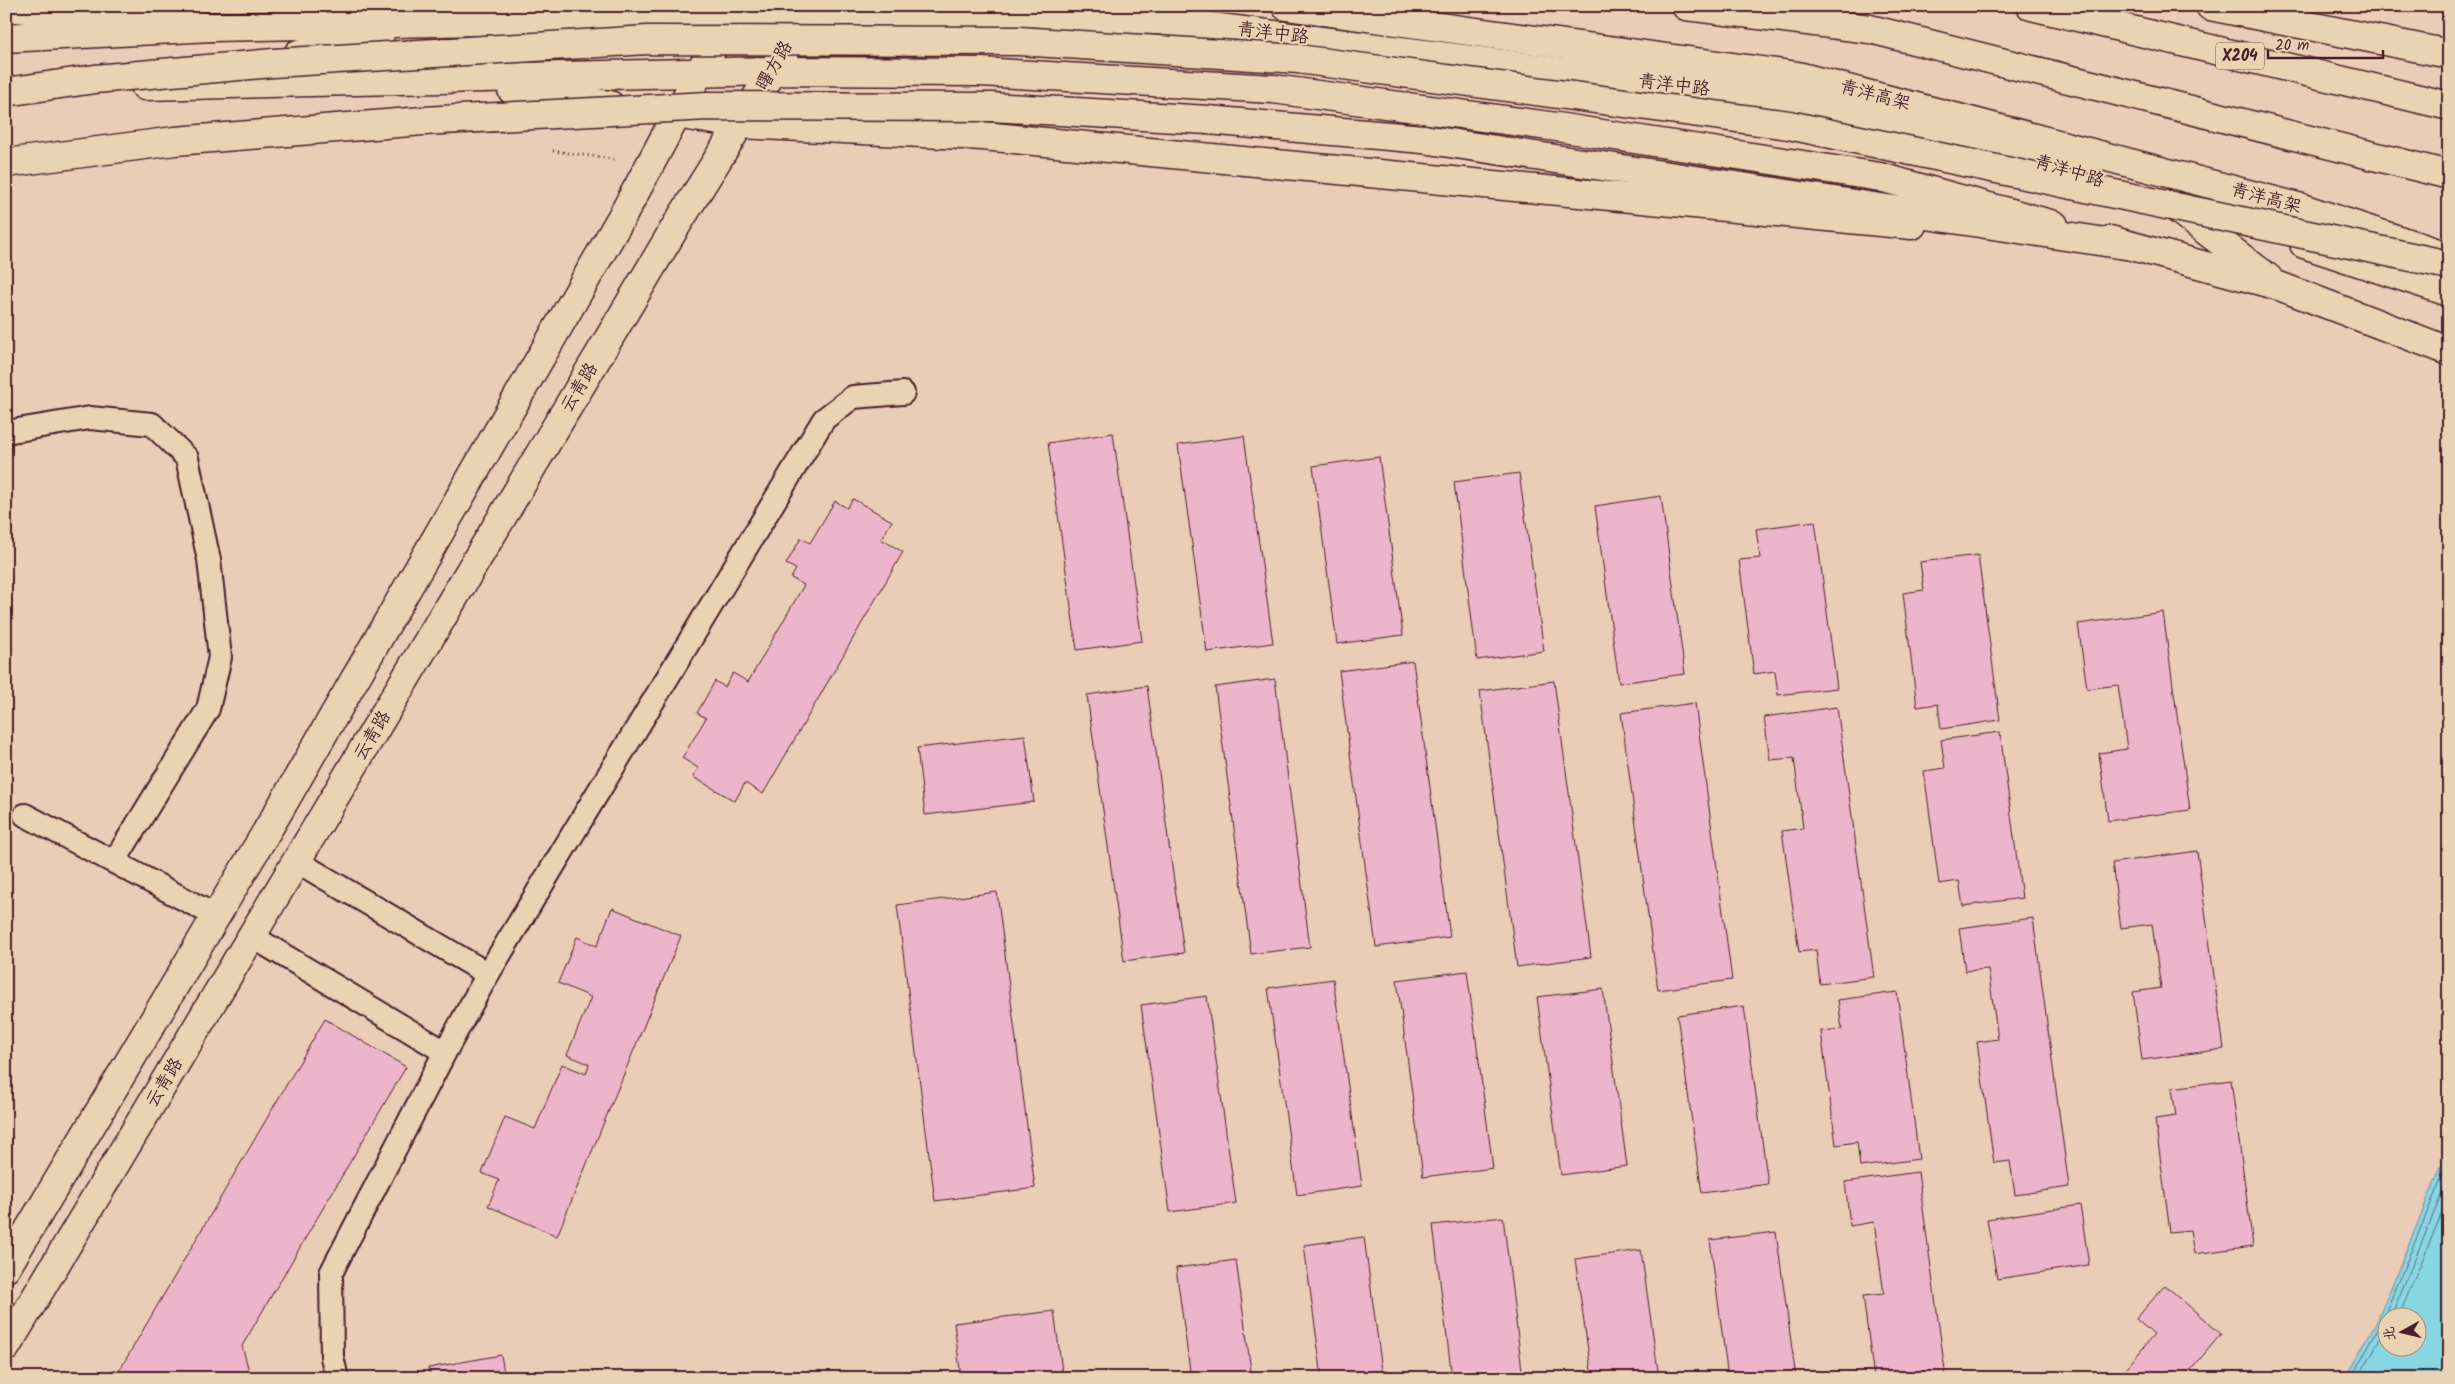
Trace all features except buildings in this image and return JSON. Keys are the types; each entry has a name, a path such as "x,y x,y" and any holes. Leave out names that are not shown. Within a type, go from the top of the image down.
{"main road":[{"name":"青洋高架","path":"1286,6 1798,76 2302,208 2449,256"},
{"path":"1686,6 1870,29"},
{"path":"1772,6 2449,175"},
{"name":"X204","path":"2031,6 2449,106"},
{"path":"2210,6 2449,54"},
{"name":"青洋中路","path":"6,7 212,27 806,10 1157,20 1771,98 1930,129 2309,246 2449,292"},
{"name":"曙方路","path":"739,124 772,72 806,10"},
{"path":"6,1268 216,916 624,213 732,11"},
{"path":"165,85 434,22"},
{"path":"6,38 212,27"},
{"path":"6,91 95,79 274,63 647,40 1019,41 1298,59 1789,125 2449,265"},
{"path":"6,91 165,85 772,72 981,72 1273,88 1557,127 1880,177 2279,286 2449,351"},
{"path":"436,79 739,124 983,136 2132,246"},
{"path":"6,163 185,140 423,121 708,106 992,107 1208,120 1423,139 2132,246"},
{"name":"云青路","path":"6,1347 739,124"},
{"path":"2170,203 2279,286"}],"lane":[{"path":"337,1378 332,1357 332,1273 445,1052 488,974 824,419 853,397 903,393"},
{"path":"6,432 90,418 152,424 187,458 209,560 220,657 208,709 114,862"},
{"path":"25,815 216,916"},
{"path":"298,862 488,974"},
{"path":"253,937 445,1052"}],"water":[{"path":"2449,1147 2449,1378 2345,1378 2378,1319 2378,1356 2428,1356 2428,1306 2383,1306"}]}
